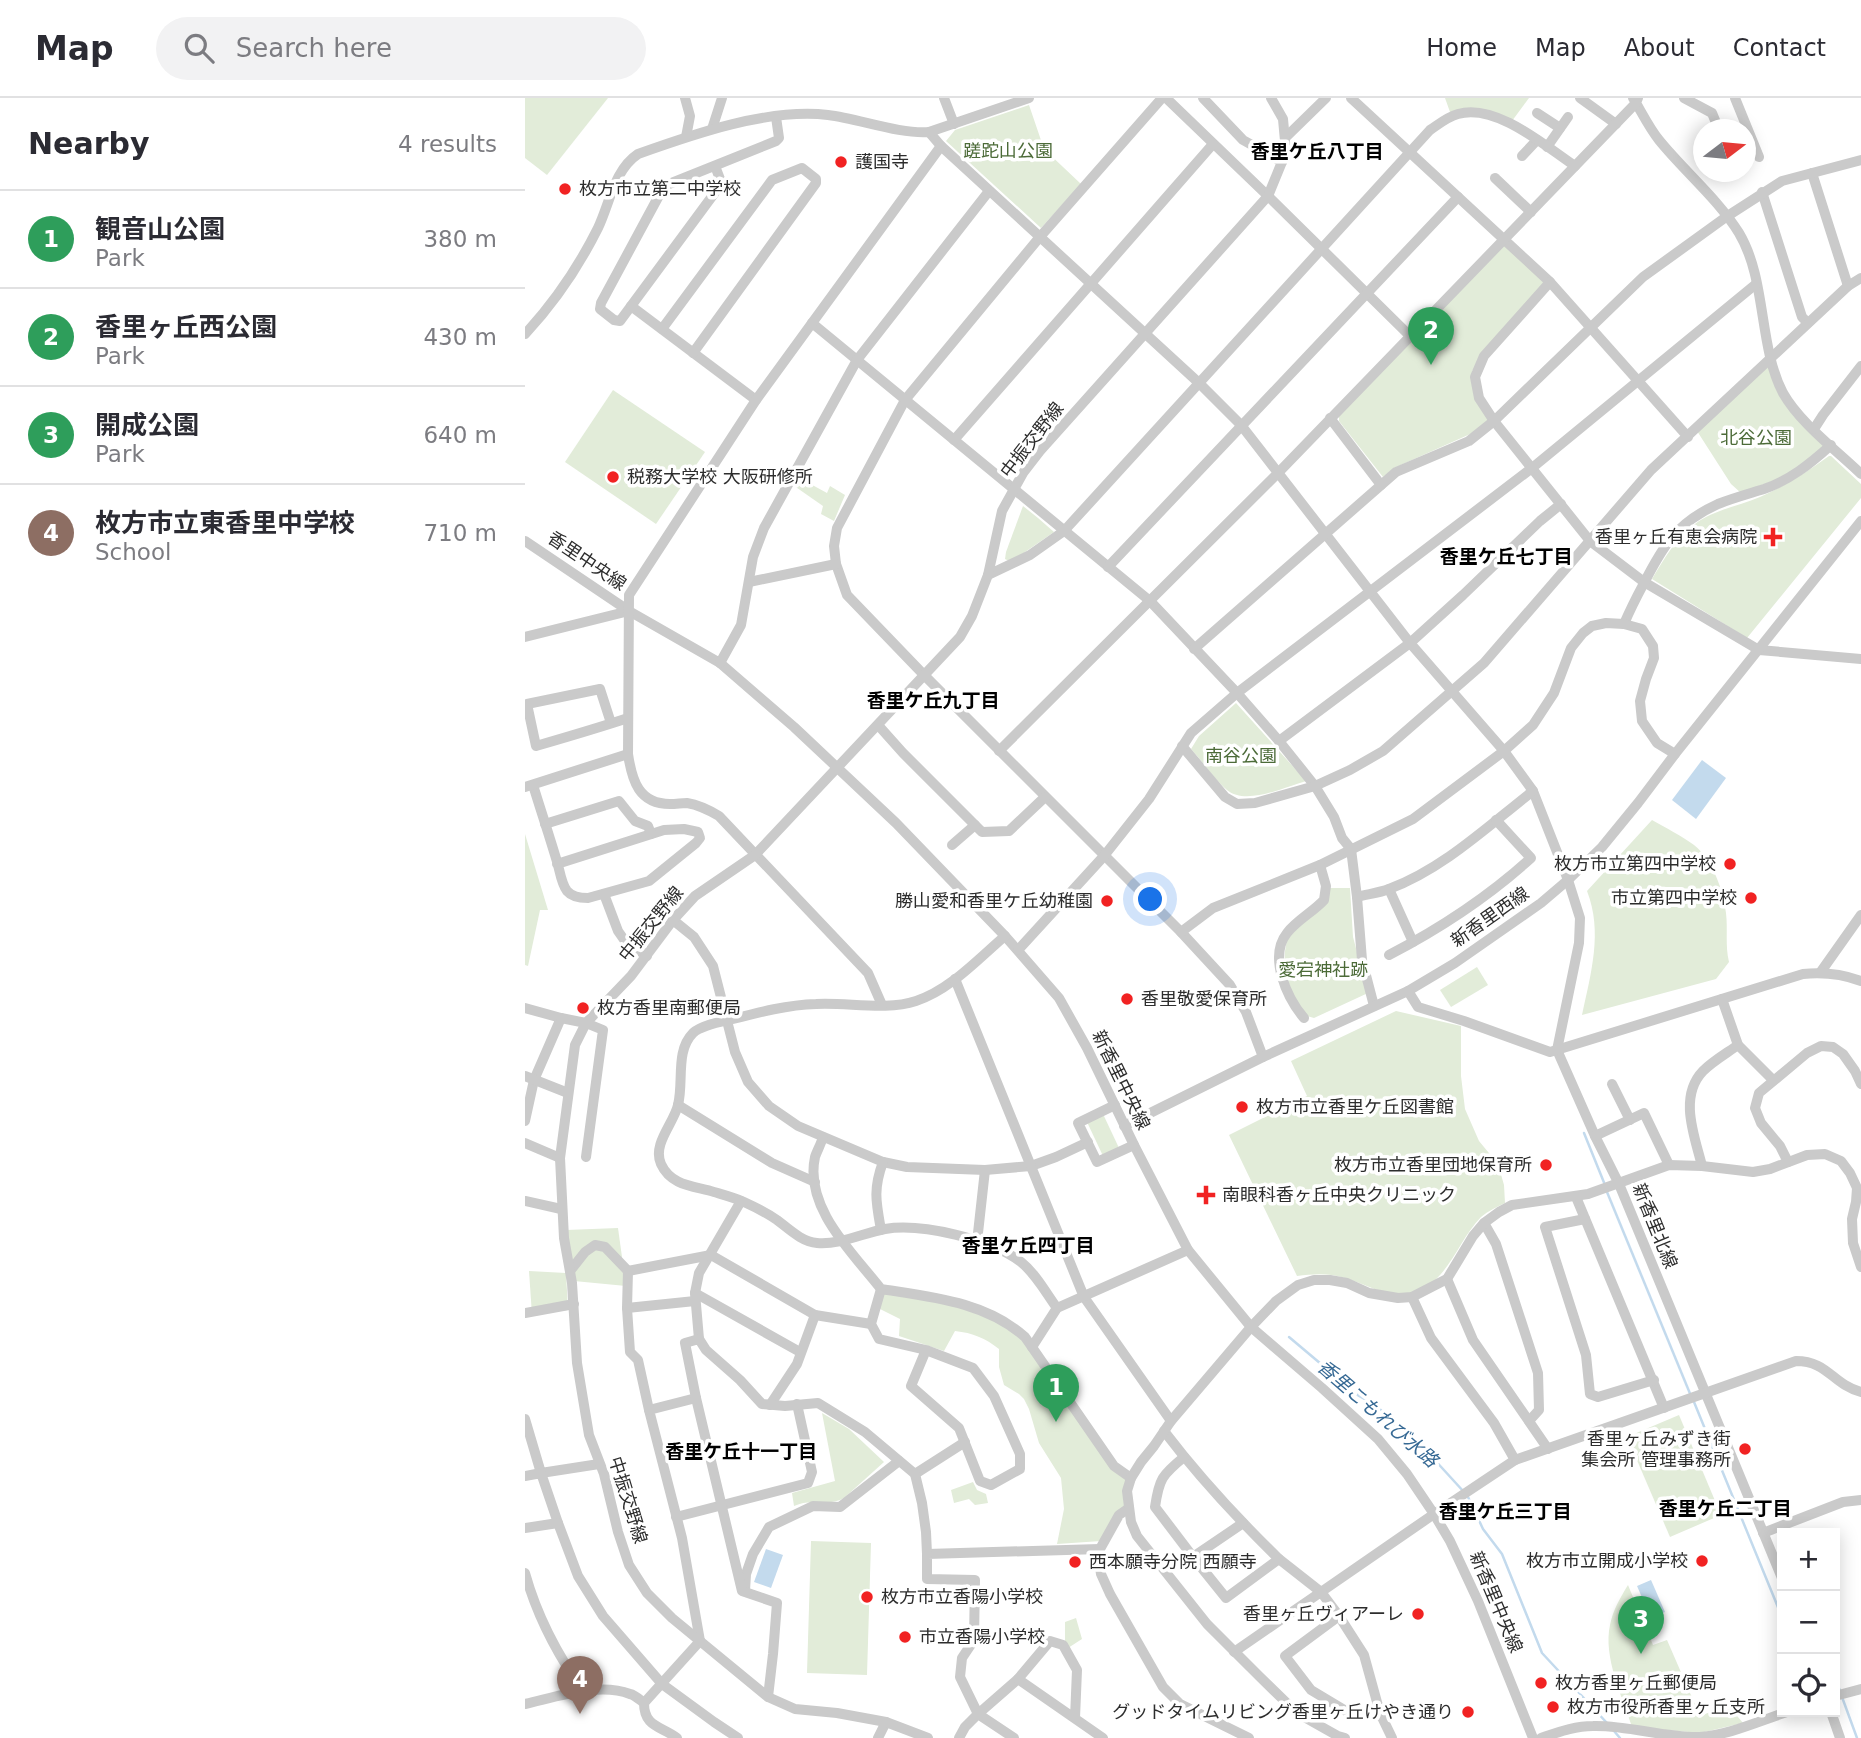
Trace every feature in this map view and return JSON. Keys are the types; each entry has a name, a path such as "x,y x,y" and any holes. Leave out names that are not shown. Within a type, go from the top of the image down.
{"street":[{"path":"685,98 690,116 686,137"},
{"path":"712,129 722,98"},
{"path":"944,98 954,124"},
{"path":"525,334 545,313 566,282 598,228 620,172 628,161 638,154 712,129 776,117 826,115 862,120 913,133 929,132 1028,98"},
{"path":"1263,1057 1246,1012 1230,985 1181,932 847,595 836,564 834,546 837,527 905,400 1039,238 1164,98 1410,336"},
{"path":"1203,98 1244,140 1282,162"},
{"name":"中振交野線","path":"928,1738 886,1722 795,1709 768,1697 672,1618 647,1593 629,1565 604,1474 589,1435 577,1363 574,1304 564,1238 560,1158 575,1045 586,1023 631,976 673,920 695,896 755,855 960,637 972,616 988,575 1002,511 1023,473 1268,196 1286,152 1283,120 1271,98"},
{"path":"1285,138 1326,98"},
{"path":"1351,98 1550,282 1688,437"},
{"path":"1580,98 1616,124"},
{"path":"1684,98 1713,113 1715,119"},
{"path":"1735,98 1742,119"},
{"path":"999,751 1278,472 1616,124 1636,100 1656,137 1739,234 1749,256 1771,356 1783,392 1792,406 1861,474"},
{"path":"988,575 1030,555 1064,531 1430,130 1444,119 1474,111 1504,119 1575,166"},
{"path":"1537,113 1560,128"},
{"path":"715,166 720,179 719,187 620,321 614,320 600,309 601,303 662,190 669,184 776,141 779,138 776,117"},
{"path":"1547,147 1568,117"},
{"path":"929,132 1241,425 1410,643 1504,751 1533,790 1580,918 1579,943 1557,1050"},
{"path":"1522,156 1537,141"},
{"path":"954,440 1213,144"},
{"path":"882,1005 868,973 719,816 685,803 653,802 639,790 631,773 628,754 629,595 756,400 941,146"},
{"path":"1756,152 1759,157"},
{"path":"1194,649 1396,472 1469,441 1494,421 1643,277 1726,216 1782,181 1861,160"},
{"path":"662,330 772,180 802,168 816,178 816,184 693,353"},
{"path":"1812,173 1848,286"},
{"path":"1495,178 1531,212"},
{"path":"720,663 741,625 753,556 764,528 857,360 989,191"},
{"path":"1762,192 1802,317 1808,323"},
{"path":"1108,567 1458,197"},
{"path":"1182,746 1225,797 1237,804 1255,803 1315,786 1383,751 1484,663 1651,470 1771,356 1848,286 1861,278"},
{"path":"1550,282 1484,356 1475,377 1479,398 1494,421 1590,541 1644,582 1759,650 1861,659"},
{"path":"1018,950 1104,856 1149,799 1191,733 1237,693 1532,468 1756,284"},
{"path":"631,306 756,400"},
{"path":"811,323 1150,601 1279,741 1315,786 1334,817 1342,838 1351,849 1361,960 1374,1006"},
{"path":"1814,429 1861,366"},
{"path":"1330,418 1381,485"},
{"path":"1624,624 1649,571 1667,542 1695,516 1720,503 1789,478 1809,465 1831,445"},
{"path":"1279,741 1410,643 1561,504"},
{"name":"新香里西線","path":"1124,1125 1263,1057 1408,991 1474,950 1541,903 1602,847 1861,521"},
{"name":"香里中央線","path":"525,541 629,611"},
{"path":"749,582 836,564"},
{"path":"525,637 629,611"},
{"name":"新香里中央線","path":"629,611 720,663 794,727 896,823 1005,936 1059,998 1087,1048 1133,1145 1188,1250 1251,1327 1378,1439 1407,1474 1434,1514 1478,1601 1533,1738"},
{"path":"1181,932 1213,908 1320,865 1413,819 1504,751 1533,725 1554,693 1570,648 1592,626 1606,623 1624,624 1642,629 1653,646 1654,658 1640,701 1642,721 1657,743 1675,754"},
{"path":"611,723 600,689 527,704 536,746 628,718"},
{"path":"878,725 982,832 1009,831 1045,797"},
{"path":"557,864 664,830 698,832 699,838 649,881 588,898 568,893 557,864 545,824 529,786 628,754"},
{"path":"1357,897 1389,889 1427,870 1533,790"},
{"path":"545,824 619,801 635,821 648,826 651,834"},
{"path":"1389,955 1471,907 1531,858 1496,820"},
{"path":"952,845 975,825"},
{"path":"1304,1018 1284,984 1280,968 1281,951 1288,932 1324,900 1326,886 1320,865"},
{"path":"1389,889 1413,942"},
{"path":"604,894 618,931 625,941 647,956"},
{"path":"1820,972 1861,915"},
{"path":"673,920 694,937 713,966 735,1052 748,1082 769,1107 798,1126 883,1162 907,1167 985,1170 1031,1166 1088,1142"},
{"path":"1005,936 935,994 914,1002 882,1005 816,1004 777,1008 727,1020 694,1033 687,1042 682,1058 678,1105 661,1142 660,1161 673,1180 741,1201 775,1218 797,1236 815,1244 881,1230 913,1227 993,1247 1022,1263 1057,1308"},
{"path":"1408,991 1418,1007 1550,1052 1803,974 1820,972 1861,981"},
{"path":"955,979 1084,1297 1168,1426 1184,1457 1243,1524 1279,1559 1321,1592 1339,1616 1364,1655 1382,1716 1392,1738"},
{"path":"1722,999 1738,1045 1773,1080"},
{"path":"525,1008 586,1023 603,1030 586,1157"},
{"path":"525,1121 530,1078 561,1017"},
{"path":"1702,1166 1689,1109 1690,1096 1703,1070 1738,1045"},
{"path":"1788,1162 1780,1146 1761,1123 1755,1108 1759,1093 1807,1053 1821,1046 1833,1047 1843,1054 1861,1084"},
{"name":"新香里北線","path":"1557,1050 1616,1185 1695,1396 1777,1566"},
{"path":"530,1078 568,1093"},
{"path":"1612,1084 1630,1120"},
{"path":"678,1105 772,1163 815,1182"},
{"path":"1115,1105 1078,1123 1097,1162 1133,1145"},
{"path":"1595,1136 1644,1113 1669,1165"},
{"path":"823,1137 815,1157 813,1176 817,1196 827,1221 881,1289 952,1301 989,1313 1011,1325 1025,1337 1114,1466 1131,1478"},
{"path":"525,1143 560,1158"},
{"path":"1345,1738 1297,1713 1206,1624 1137,1536 1131,1522 1128,1491 1131,1478 1141,1462 1251,1327 1276,1301 1298,1285 1314,1280 1347,1283 1369,1293 1398,1298 1412,1297 1447,1279 1484,1223 1512,1205 1576,1197 1600,1191 1669,1165 1753,1172 1770,1169 1807,1154 1825,1154 1840,1161 1850,1173 1859,1200 1852,1219 1853,1243 1861,1267"},
{"path":"881,1230 876,1204 876,1180 883,1162"},
{"path":"977,1242 985,1170"},
{"path":"1576,1197 1664,1408"},
{"path":"525,1201 561,1209"},
{"path":"741,1201 699,1273 695,1297 699,1339 706,1350 762,1404 785,1406 818,1403 865,1432 915,1474 923,1512 927,1579 975,1580 974,1640 962,1658 960,1677 978,1714 1014,1738"},
{"path":"1585,1219 1545,1227 1586,1355 1590,1394 1598,1397 1654,1380"},
{"path":"1484,1223 1496,1244 1538,1373 1539,1410 1529,1421"},
{"path":"570,1271 585,1252 595,1245 605,1247 628,1271 630,1352 638,1360 682,1538 699,1641 644,1703 644,1712 651,1724 677,1738"},
{"path":"1032,1347 1057,1308 1188,1250"},
{"path":"628,1271 711,1255 815,1315 871,1324"},
{"path":"1447,1279 1473,1340 1548,1449"},
{"path":"881,1289 871,1324 879,1339 926,1350 973,1368 994,1396 1020,1454 1020,1469 991,1485 980,1481 959,1428 911,1386 926,1350"},
{"path":"627,1308 695,1297 800,1352"},
{"path":"1412,1297 1431,1338 1494,1423 1515,1461"},
{"path":"525,1313 574,1304"},
{"path":"770,1405 797,1364 815,1315"},
{"path":"699,1339 685,1343 742,1591 777,1603 768,1697"},
{"path":"1234,1652 1515,1461 1796,1361 1809,1361 1820,1366 1850,1389 1861,1392"},
{"path":"649,1410 696,1398"},
{"path":"676,1517 808,1483 812,1472 797,1404"},
{"path":"526,1424 578,1576 603,1616 662,1684 738,1738"},
{"path":"915,1474 965,1442"},
{"path":"1184,1457 1167,1472 1158,1485 1155,1507 1226,1598 1279,1559"},
{"path":"745,1592 746,1574 753,1554 769,1527 807,1507 843,1506 899,1461"},
{"path":"525,1475 599,1464"},
{"path":"1763,1533 1843,1502 1861,1500"},
{"path":"1129,1508 1119,1515 1100,1549 1101,1574 1110,1594 1163,1687 1180,1704 1249,1738"},
{"path":"525,1528 558,1523"},
{"path":"1193,1557 1243,1524"},
{"path":"927,1554 1100,1549"},
{"path":"525,1573 544,1625 584,1692"},
{"path":"1339,1616 1285,1656 1311,1690 1346,1711 1382,1716"},
{"path":"959,1738 965,1727 1018,1679 1050,1641 1063,1645 1077,1670 1075,1718"},
{"path":"1018,1679 1103,1738"},
{"path":"525,1703 610,1689 632,1694 644,1703"},
{"path":"1840,1695 1861,1689"},
{"path":"1541,1738 1579,1726 1603,1726 1680,1737 1700,1737 1777,1715"},
{"path":"1833,1717 1840,1738"},
{"path":"878,1738 886,1722"}],"green space":[{"path":"525,98 608,98 547,175 525,158"},
{"path":"1445,98 1529,98 1512,121 1450,112"},
{"name":"蹉跎山公園","path":"1029,105 1044,149 1081,184 1041,228 946,141 955,130"},
{"path":"1504,244 1545,283 1472,371 1491,420 1477,431 1394,468 1383,477 1339,421 1339,416"},
{"name":"北谷公園","path":"1770,361 1775,380 1826,445 1788,475 1741,493 1731,484 1697,431"},
{"path":"613,390 705,452 656,524 565,462"},
{"path":"1829,456 1861,484 1861,498 1747,638 1652,579 1676,542 1695,524 1710,515 1778,488"},
{"path":"794,475 827,493 830,486 845,495 834,521 821,514 823,506 790,483"},
{"path":"1023,506 1054,532 1009,561 1005,559 1006,552"},
{"name":"南谷公園","path":"1236,703 1306,781 1266,794 1244,796 1227,790 1218,781 1191,749 1199,736"},
{"path":"1652,820 1694,845 1712,867 1725,904 1729,962 1716,979 1582,1015 1592,968 1595,937 1592,906 1587,891"},
{"path":"525,834 548,910 540,910 528,966 525,965"},
{"name":"愛宕神社跡","path":"1330,888 1350,888 1353,937 1368,993 1314,1018 1307,1016 1293,996 1284,967 1285,951 1287,940"},
{"path":"1477,967 1488,985 1451,1007 1440,990"},
{"path":"1396,1011 1461,1026 1461,1076 1465,1109 1479,1141 1498,1164 1504,1185 1505,1203 1481,1217 1442,1273 1421,1290 1408,1294 1384,1292 1333,1275 1297,1276 1229,1135 1307,1096 1291,1061"},
{"path":"1103,1114 1119,1148 1103,1156 1087,1122"},
{"path":"618,1228 626,1286 574,1281 566,1230"},
{"path":"529,1271 566,1273 568,1310 532,1315"},
{"path":"883,1293 951,1304 988,1316 1022,1339 1127,1480 1125,1506 1101,1541 1057,1544 1064,1509 1061,1478 1039,1443 1024,1399 1004,1385 999,1367 999,1349 978,1337 955,1331 944,1351 899,1336 900,1319 880,1309"},
{"path":"822,1413 849,1429 884,1462 839,1501 808,1502 794,1506 792,1493 835,1481"},
{"path":"1679,1415 1721,1515 1670,1537 1627,1437"},
{"path":"973,1482 977,1490 986,1494 988,1503 975,1505 969,1499 954,1503 951,1490"},
{"path":"811,1541 871,1543 867,1675 807,1673"},
{"path":"1628,1585 1653,1645 1667,1640 1700,1716 1728,1705 1743,1723 1700,1733 1632,1727 1609,1650 1613,1614"},
{"path":"1076,1618 1082,1639 1068,1648 1065,1643 1065,1622"}],"water":[{"path":"1702,760 1726,778 1696,819 1672,800"},
{"path":"766,1549 783,1555 771,1588 754,1582"},
{"path":"1651,1580 1665,1612 1651,1618 1637,1586"}],"waterway":[{"path":"1584,1133 1605,1185"},
{"path":"1607,1192 1691,1396"},
{"name":"香里こもれび水路","path":"1289,1337 1417,1442 1421,1449 1426,1450 1426,1455 1432,1457 1464,1492"},
{"path":"1694,1402 1777,1605"},
{"name":"香里こもれび水路","path":"1468,1497 1483,1529 1502,1554 1542,1653 1607,1723"},
{"path":"1842,1697 1857,1738"},
{"name":"香里こもれび水路","path":"1614,1731 1620,1738"}],"place":[{"name":"護国寺","path":"841,162"},
{"name":"枚方市立第二中学校","path":"565,189"},
{"name":"香里ヶ丘西公園","path":"1431,365"},
{"name":"税務大学校 大阪研修所","path":"613,477"},
{"name":"香里ヶ丘有恵会病院","path":"1773,537"},
{"name":"枚方市立第四中学校","path":"1730,864"},
{"name":"市立第四中学校","path":"1751,898"},
{"name":"勝山愛和香里ケ丘幼稚園","path":"1107,901"},
{"name":"香里敬愛保育所","path":"1127,999"},
{"name":"枚方香里南郵便局","path":"583,1008"},
{"name":"枚方市立香里ケ丘図書館","path":"1242,1107"},
{"name":"枚方市立香里団地保育所","path":"1546,1165"},
{"name":"南眼科香ヶ丘中央クリニック","path":"1206,1195"},
{"name":"観音山公園","path":"1056,1422"},
{"name":"香里ヶ丘みずき街 集会所 管理事務所","path":"1745,1449"},
{"name":"枚方市立開成小学校","path":"1702,1561"},
{"name":"西本願寺分院 西願寺","path":"1075,1562"},
{"name":"枚方市立香陽小学校","path":"867,1597"},
{"name":"香里ヶ丘ヴィアーレ","path":"1418,1614"},
{"name":"市立香陽小学校","path":"905,1637"},
{"name":"開成公園","path":"1641,1654"},
{"name":"枚方香里ヶ丘郵便局","path":"1541,1683"},
{"name":"枚方市役所香里ヶ丘支所","path":"1553,1707"},
{"name":"グッドタイムリビング香里ヶ丘けやき通り","path":"1468,1712"},
{"name":"枚方市立東香里中学校","path":"580,1714"}],"district":[{"name":"香里ケ丘八丁目","path":"1317,151"},
{"name":"香里ケ丘七丁目","path":"1506,556"},
{"name":"香里ケ丘九丁目","path":"933,700"},
{"name":"香里ケ丘四丁目","path":"1028,1245"},
{"name":"香里ケ丘十一丁目","path":"741,1451"},
{"name":"香里ケ丘二丁目","path":"1725,1508"},
{"name":"香里ケ丘三丁目","path":"1505,1511"}]}
